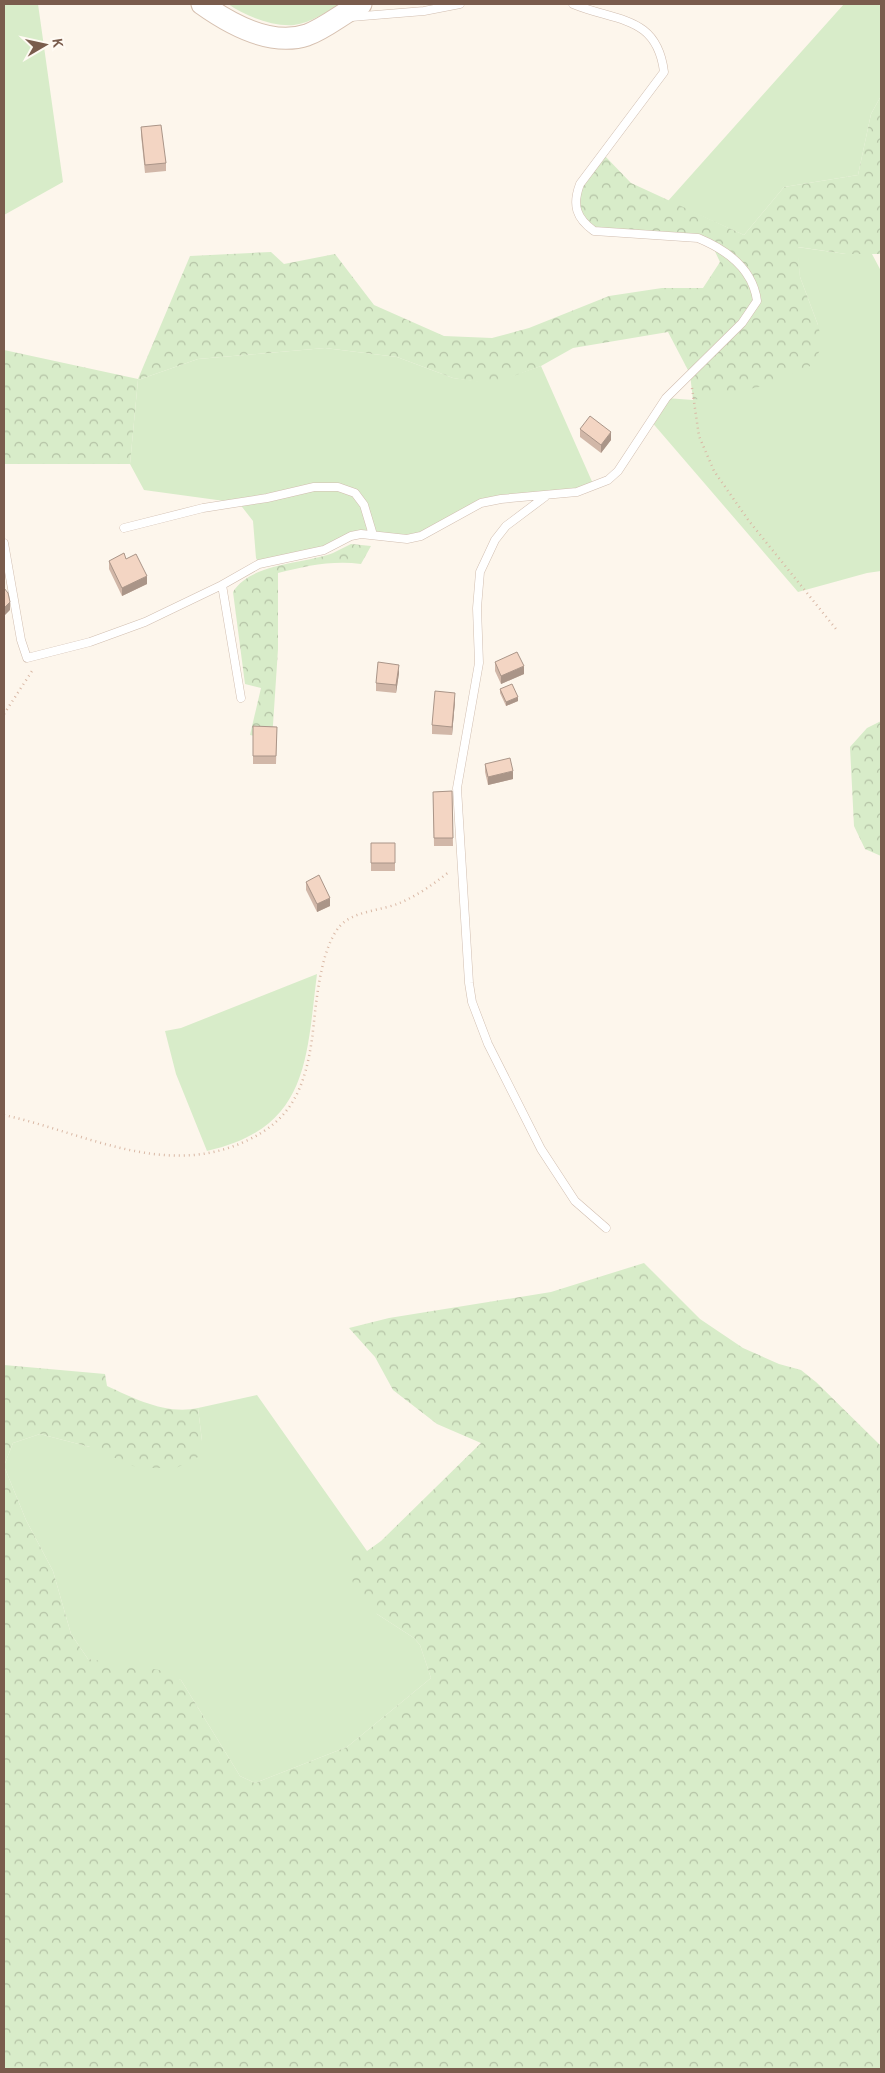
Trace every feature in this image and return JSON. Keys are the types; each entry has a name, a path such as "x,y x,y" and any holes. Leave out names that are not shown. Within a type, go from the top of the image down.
{"street":[{"path":"202,4 236,25 257,33 283,38 308,35 361,4"}],"lane":[{"path":"334,20 424,11 460,4"},
{"path":"4,542 22,640 28,658 90,642 144,622 222,586 259,564 324,550 352,536 373,535 407,539 421,536 482,503 501,499 576,492 608,480 618,471 666,398 751,312 757,301 751,277 743,267 711,244 698,238 594,231 582,222 576,210 575,196 580,184 664,72 662,57 656,43 644,30 629,22 573,4"},
{"path":"124,528 203,508 267,498 314,487 338,487 355,493 360,499 364,505 373,535"},
{"path":"548,495 506,526 495,540 480,572 477,608 479,663 457,788 469,983 479,1022 528,1125 560,1182 575,1202 606,1228"},
{"path":"222,586 241,698"}],"path":[{"path":"690,374 698,436 714,471 749,521 836,628"},
{"path":"4,714 44,654"},
{"path":"4,1115 150,1154 198,1156 216,1153 254,1137 268,1129 291,1106 306,1076 326,956 339,927 348,919 401,903 420,893 461,864"}],"green space":[{"path":"4,4 38,4 63,182 4,215"},
{"path":"228,4 340,4 306,22 286,25 260,20"},
{"path":"844,4 881,4 881,96 871,114 858,175 784,187 744,235 668,201"},
{"path":"881,96 881,254 846,254 798,247 800,277 818,325 823,346 809,367 759,387 693,400 690,374 668,332 573,348 541,366 491,384 453,378 397,357 325,348 198,359 138,380 130,464 4,464 4,350 138,379 190,256 271,252 284,264 335,254 374,305 444,336 492,338 529,328 609,296 662,288 703,288 720,262 711,243 698,238 594,231 582,222 575,196 603,154 631,183 744,235 784,187 858,175 871,114"},
{"path":"797,247 846,254 872,254 881,271 881,571 798,592 650,420 666,398 693,400 818,325 800,277"},
{"path":"325,348 397,357 453,378 491,383 541,366 594,486 482,503 421,536 352,536 338,544 259,564 256,558 253,521 239,503 144,490 130,464 138,380 198,359"},
{"path":"351,544 371,546 361,564 330,563 278,573 278,649 272,740 250,735 261,688 245,684 233,592 241,582 264,570 321,557"},
{"path":"881,721 881,856 865,849 854,826 850,747 867,728"},
{"path":"317,974 310,1035 304,1062 296,1086 284,1108 266,1126 241,1140 207,1151 176,1074 165,1031 181,1028"},
{"path":"644,1263 700,1319 743,1348 779,1364 801,1370 816,1382 881,1446 881,2069 4,2069 4,1466 26,1520 53,1571 71,1634 88,1659 159,1670 181,1680 240,1776 255,1783 347,1747 431,1678 420,1645 414,1638 377,1614 354,1588 347,1556 367,1551 381,1541 481,1443 437,1424 393,1390 375,1357 349,1328 389,1318 551,1292"},
{"path":"4,1365 105,1374 107,1386 140,1401 163,1408 186,1410 198,1408 202,1441 200,1456 176,1468 138,1468 90,1447 40,1434 13,1443 4,1466"},
{"path":"257,1395 367,1551 377,1614 414,1638 420,1645 431,1678 347,1747 255,1783 240,1776 181,1680 88,1659 71,1634 53,1571 26,1520 4,1466 13,1443 40,1434 90,1447 202,1441 198,1408"}],"building":[{"path":"161,125 166,163 145,165 141,127"},
{"path":"590,416 611,432 601,445 580,429"},
{"path":"124,553 126,559 136,554 147,576 122,588 109,561"},
{"path":"4,588 8,593 10,602 4,608"},
{"path":"517,652 524,666 501,676 495,662"},
{"path":"378,662 399,665 396,685 376,683"},
{"path":"512,684 518,697 506,702 500,689"},
{"path":"435,691 455,693 452,727 432,725"},
{"path":"253,726 277,727 276,756 253,756"},
{"path":"510,758 513,771 488,777 485,764"},
{"path":"452,791 453,838 434,838 433,792"},
{"path":"371,843 395,843 395,863 371,863"},
{"path":"319,875 330,898 317,904 306,882"}]}
